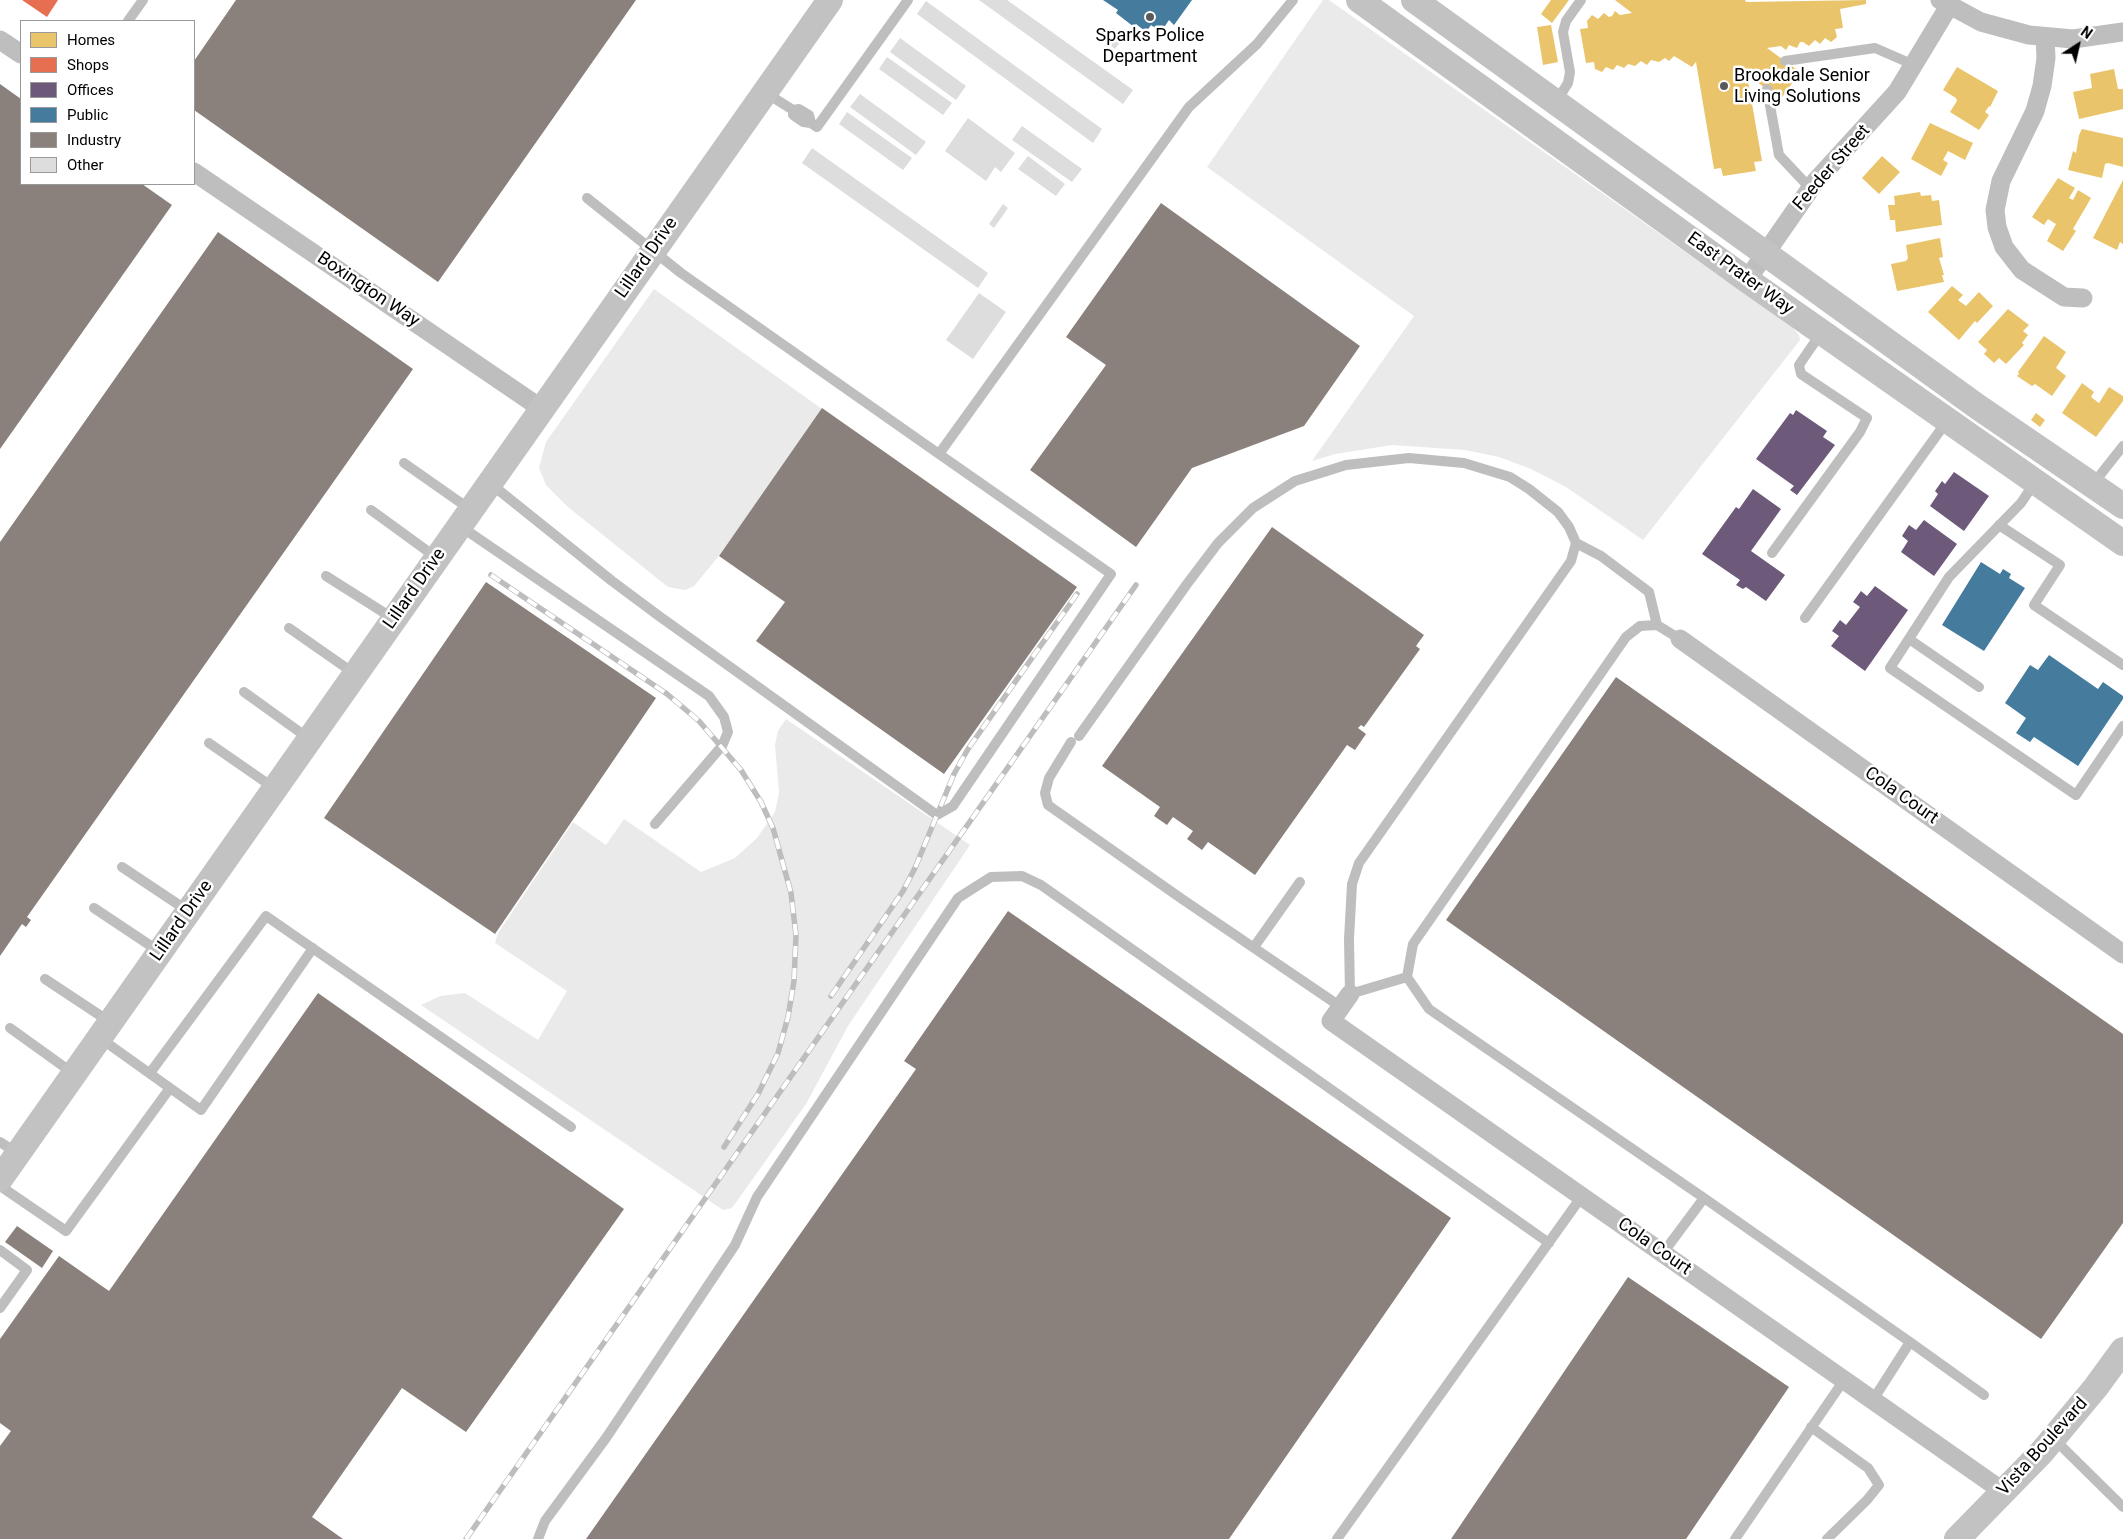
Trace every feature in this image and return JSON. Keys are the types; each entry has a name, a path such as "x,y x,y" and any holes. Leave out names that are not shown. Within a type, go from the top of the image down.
{"main road":[{"name":"Lillard Drive","path":"0,1179 9,1148 74,1074 830,0"},
{"name":"East Prater Way","path":"1360,0 1747,280 2123,543"},
{"name":"East Prater Way","path":"1414,0 1978,407 2123,506"},
{"name":"Vista Boulevard","path":"1957,1539 2004,1492 2053,1438 2096,1387 2123,1350"}],"street":[{"name":"Feeder Street","path":"1747,280 1810,188 1883,110 1897,92 1914,65 1945,3"},
{"path":"1945,3 1997,28 2045,38 2090,38 2123,32"},
{"path":"2045,38 2046,58 2042,86 2035,111 2001,181 1995,210 1997,227 2004,247 2022,270 2058,295 2071,299 2084,298"},
{"path":"0,40 20,53"},
{"name":"Boxington Way","path":"195,173 542,409"},
{"name":"Cola Court","path":"1680,639 2123,954"},
{"name":"Cola Court","path":"1346,1000 1331,1020 2004,1492"}],"lane":[{"path":"129,20 143,0"},
{"path":"764,92 793,110 793,115 803,122 811,123 817,127 908,0"},
{"path":"939,454 1189,107 1257,44 1293,0"},
{"path":"1556,102 1568,83 1570,72 1563,32 1566,21 1581,0"},
{"path":"1785,61 1875,48 1914,65"},
{"path":"1767,89 1779,155 1810,188"},
{"path":"490,483 651,610 937,815 953,806 1111,574 681,273 587,198"},
{"path":"1772,553 1860,432 1867,418 1801,374 1798,365 1822,332"},
{"path":"1805,618 1948,420"},
{"path":"2092,485 2123,446"},
{"path":"1409,458 1464,463 1510,477 1529,489 1558,512 1569,526 1576,543 1571,561 1359,863 1352,884 1346,1000 1254,947 1048,805 1045,793 1049,778 1075,739 1187,584 1218,544 1252,508 1295,481 1346,465 1409,458"},
{"path":"404,463 465,518 709,696 724,717 728,732 722,746 655,824"},
{"path":"2035,482 2020,503 1950,577 1890,668 2076,795 2123,726"},
{"path":"371,510 437,558"},
{"path":"2000,525 2060,565 2034,605 2123,665"},
{"path":"1576,543 1600,556 1649,592 1657,626"},
{"path":"326,576 394,620"},
{"path":"1680,639 1657,626 1640,626 1626,637 1413,944 1407,977 1429,1009 1704,1198 1984,1395"},
{"path":"289,628 355,674"},
{"path":"1909,639 1978,687"},
{"path":"244,692 310,739"},
{"path":"209,743 275,788"},
{"path":"122,867 188,911"},
{"path":"538,1539 545,1521 606,1438 735,1245 757,1197 958,898 991,878 1022,876 1041,885 1549,1243"},
{"path":"1254,947 1300,882"},
{"path":"94,908 160,952"},
{"path":"150,1073 266,916 571,1127"},
{"path":"45,978 105,1030 150,1073 201,1110 313,948"},
{"path":"1346,1000 1407,977"},
{"path":"10,1028 74,1074"},
{"path":"0,1186 66,1230 170,1088"},
{"path":"1337,1539 1582,1196"},
{"path":"1664,1253 1704,1198"},
{"path":"0,1250 27,1270 0,1308"},
{"path":"1872,1400 1910,1342"},
{"path":"1734,1539 1844,1380"},
{"path":"1811,1427 1868,1468 1879,1485 1867,1500 1827,1539"},
{"path":"2053,1438 2123,1507"}],"shaded area":[{"path":"1323,0 1329,0 1793,328 1799,335 1800,340 1643,540 1566,487 1531,469 1499,457 1465,450 1392,445 1335,454 1312,461 1414,316 1207,167"},
{"path":"654,289 822,409 718,557 694,586 685,590 668,587 568,507 546,485 539,468 546,442"},
{"path":"786,719 970,845 848,1026 806,1104 732,1208 723,1210 421,1005 440,996 465,993 538,1040 567,991 495,943 498,933 573,822 606,845 624,819 701,872 735,858 757,838 775,812 779,793 775,745 778,731"}],"building: Homes":[{"path":"1551,0 1569,0 1552,23 1541,14"},
{"name":"Brookdale Senior Living Solutions","path":"1615,0 1745,0 1746,2 1866,0 1866,4 1840,9 1843,28 1835,29 1837,37 1831,42 1825,38 1820,44 1815,40 1809,46 1800,42 1797,48 1789,45 1786,50 1781,46 1767,48 1800,72 1781,99 1747,75 1762,161 1754,162 1756,171 1723,176 1721,168 1714,169 1696,62 1692,67 1674,56 1669,61 1665,58 1659,62 1651,60 1647,65 1641,61 1635,66 1628,64 1624,68 1617,65 1613,70 1606,67 1602,72 1595,69 1594,62 1586,63 1580,29 1588,28 1587,21 1592,15 1598,19 1604,13 1609,17 1612,16 1615,11 1620,15 1632,13"},
{"path":"1551,25 1558,62 1543,65 1537,27"},
{"path":"1957,67 1998,91 1990,107 1985,112 1989,115 1979,130 1950,112 1957,101 1956,98 1943,90"},
{"path":"2114,69 2118,89 2123,89 2123,109 2079,119 2073,92 2092,88 2090,74"},
{"path":"1930,123 1973,143 1965,160 1948,151 1943,160 1948,163 1941,176 1911,159"},
{"path":"2082,129 2123,138 2123,167 2105,164 2102,178 2068,170 2073,151 2076,153"},
{"path":"1882,156 1900,172 1879,194 1862,178"},
{"path":"2058,178 2075,188 2069,198 2073,200 2078,190 2091,198 2073,229 2076,231 2063,251 2047,241 2056,224 2048,219 2044,225 2032,217"},
{"path":"2123,180 2123,244 2120,242 2117,250 2093,238"},
{"path":"1920,192 1921,196 1931,195 1932,201 1939,200 1942,225 1896,232 1895,220 1890,220 1888,205 1895,205 1894,196"},
{"path":"1940,238 1943,257 1939,258 1944,282 1897,291 1891,264 1906,261 1908,258 1906,245"},
{"path":"1952,286 1963,295 1958,300 1966,306 1979,292 1993,306 1977,323 1975,321 1959,340 1928,312"},
{"path":"2008,309 2029,325 2023,331 2028,335 2022,343 2024,345 2006,364 1999,358 1994,363 1984,354 1987,350 1978,342"},
{"path":"2044,336 2066,352 2056,368 2066,376 2052,396 2035,384 2032,386 2017,376"},
{"path":"2082,383 2094,392 2091,397 2099,403 2109,387 2123,396 2123,401 2096,437 2062,413"},
{"path":"2036,413 2045,420 2040,427 2031,420"}],"building: Shops":[{"path":"22,0 58,0 47,17"}],"building: Offices":[{"path":"1796,410 1827,431 1823,437 1835,445 1797,495 1790,490 1794,486 1756,459 1790,413 1793,415"},
{"path":"1954,472 1989,496 1964,531 1930,506 1938,494 1935,491 1942,481 1945,484"},
{"path":"1753,489 1781,509 1751,551 1785,575 1766,601 1746,587 1743,589 1736,585 1740,580 1702,554 1736,507 1739,509"},
{"path":"1924,520 1957,544 1934,576 1901,552 1908,541 1902,536 1909,525 1916,530"},
{"path":"1875,586 1908,610 1865,671 1831,646 1839,636 1832,631 1840,620 1846,625 1860,607 1853,602 1861,591 1867,596"}],"building: Public":[{"name":"Sparks Police Department","path":"1103,0 1192,0 1174,25 1169,20 1161,32 1151,25 1146,32 1136,24 1134,27 1116,13 1118,10"},
{"path":"1981,562 2000,574 2003,569 2011,574 2009,578 2025,588 1984,651 1942,625"},
{"path":"2049,655 2098,689 2103,682 2123,696 2123,699 2078,766 2034,737 2030,742 2016,733 2026,718 2005,703 2030,665 2038,670"}],"building: Industry":[{"path":"236,0 636,0 438,282 195,111 195,60"},
{"path":"0,84 20,98 20,185 143,185 172,205 0,449"},
{"path":"1161,203 1360,346 1304,426 1192,468 1136,547 1030,470 1106,365 1066,337"},
{"path":"218,232 413,369 27,917 31,920 26,927 22,924 0,956 0,542"},
{"path":"822,408 1077,587 944,774 756,641 785,602 719,556"},
{"path":"1272,527 1424,635 1416,646 1420,649 1364,727 1361,725 1358,728 1366,734 1355,750 1347,745 1255,875 1208,842 1202,850 1187,839 1193,831 1173,817 1167,825 1154,816 1160,807 1102,766"},
{"path":"486,582 656,698 495,934 324,818"},
{"path":"1616,677 2123,1034 2123,1223 2041,1339 1446,920"},
{"path":"1008,911 1451,1218 1229,1539 586,1539 916,1069 904,1061"},
{"path":"318,993 624,1209 466,1432 402,1388 312,1517 343,1539 0,1539 0,1446 11,1431 0,1423 0,1339 59,1256 109,1291"},
{"path":"17,1226 53,1251 42,1268 5,1242"},
{"path":"1628,1277 1789,1387 1686,1539 1451,1539"}],"building: Other":[{"path":"979,0 1007,0 1133,90 1123,104"},
{"path":"926,1 1102,129 1093,143 917,14"},
{"path":"1113,28 1125,36 1115,49 1104,41"},
{"path":"900,38 966,86 956,100 890,52"},
{"path":"887,57 952,103 943,115 879,69"},
{"path":"860,94 926,142 916,155 850,107"},
{"path":"847,112 912,158 903,170 839,124"},
{"path":"968,118 1015,153 1001,172 995,167 986,181 945,151"},
{"path":"1022,126 1082,169 1072,182 1012,140"},
{"path":"812,148 988,273 978,288 802,163"},
{"path":"1028,156 1065,184 1056,196 1018,169"},
{"path":"1003,204 1008,208 994,228 989,224"},
{"path":"979,293 1006,312 973,359 946,340"}],"railway":[{"path":"491,575 667,694 699,721 741,770 761,802 773,828 791,893 796,935 794,981 788,1017 778,1053 758,1094 724,1147"},
{"path":"466,1539 1136,585"},
{"path":"831,996 903,891 915,868 954,774 968,749 1077,594"}],"place":[{"name":"Sparks Police Department","path":"1150,17"},
{"name":"Brookdale Senior Living Solutions","path":"1724,86"}]}
